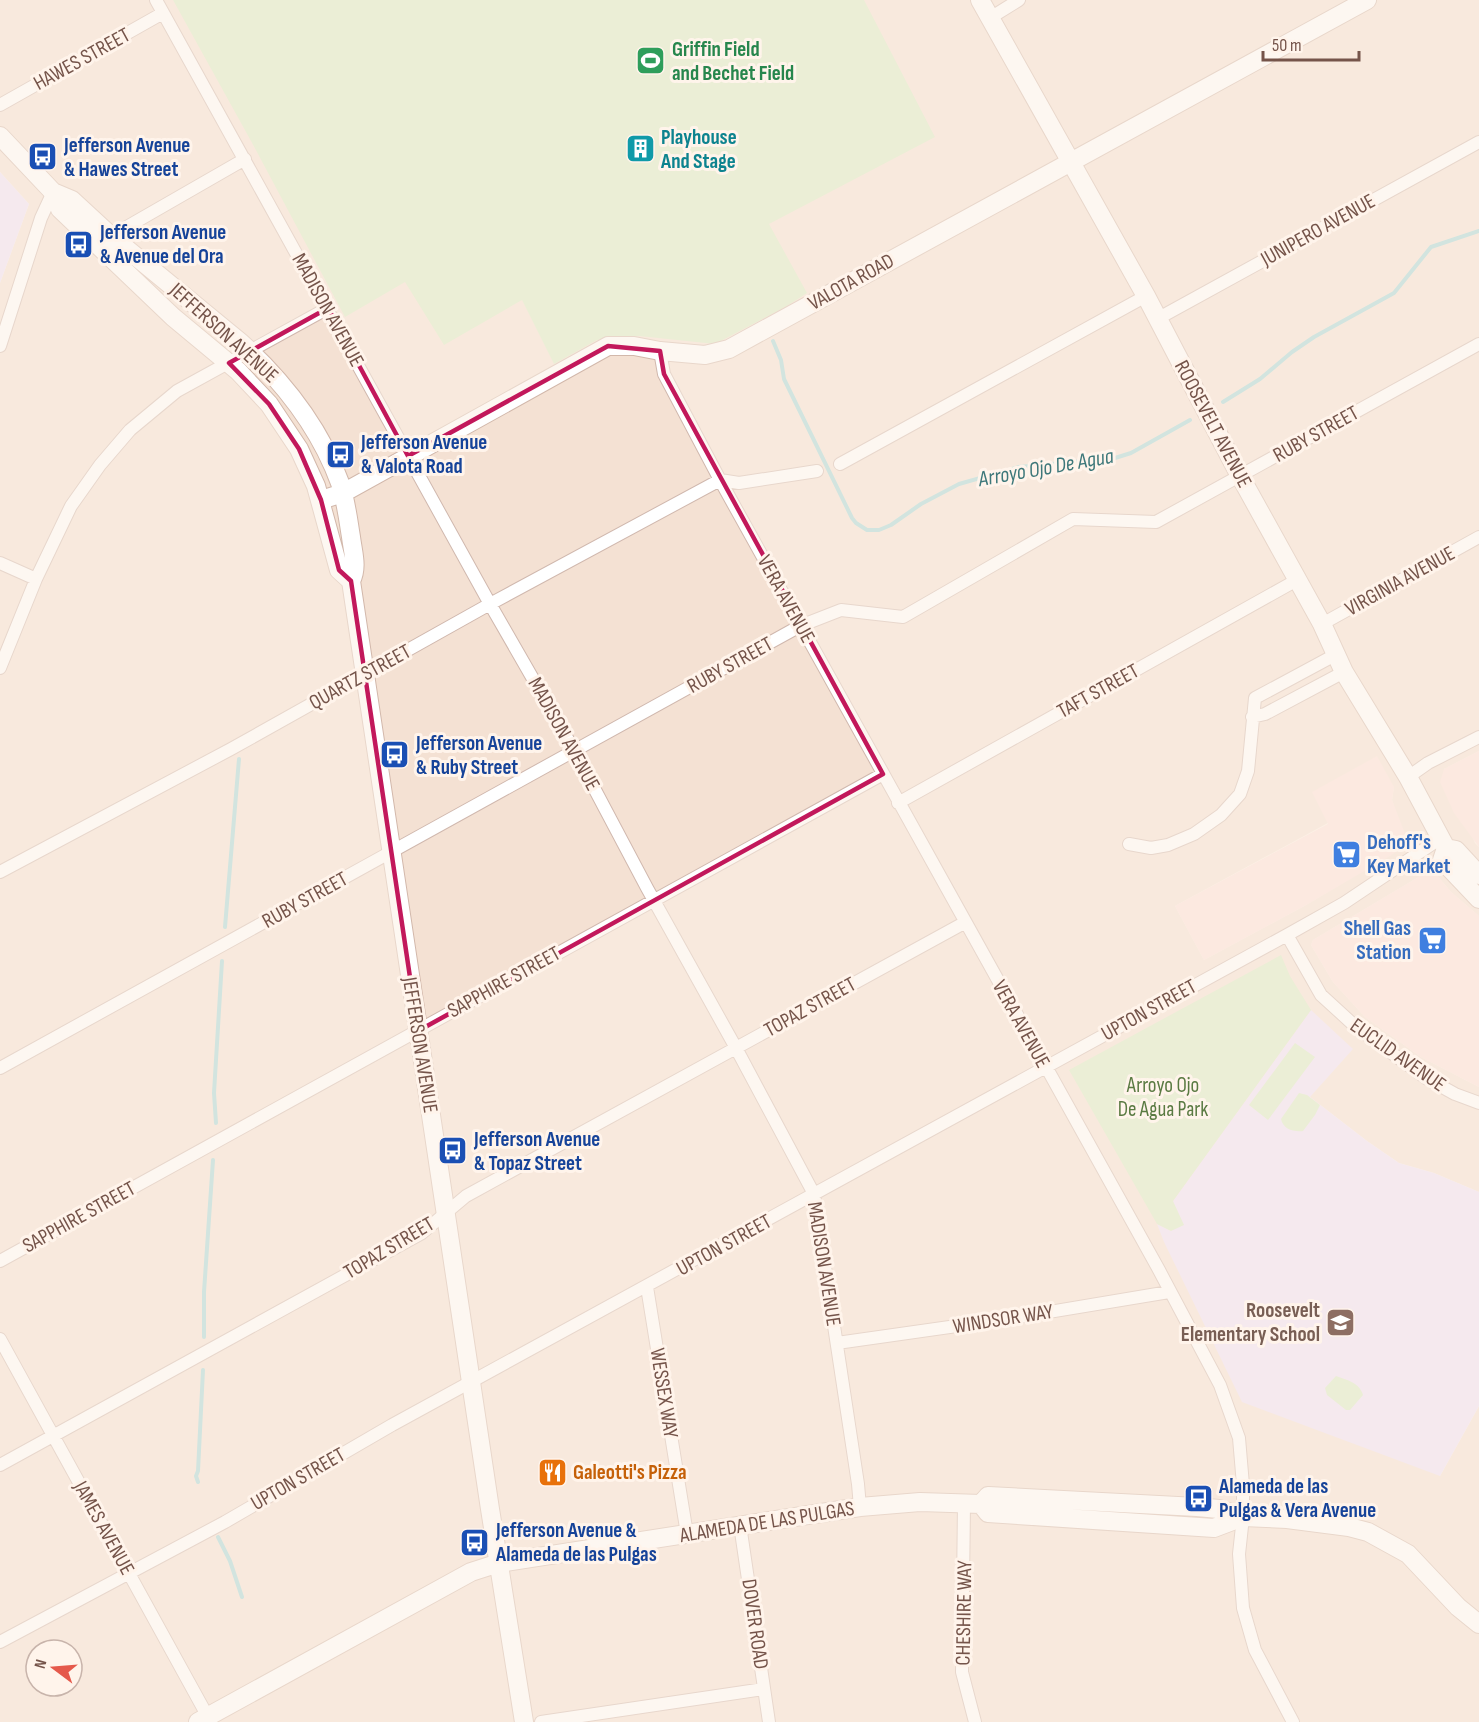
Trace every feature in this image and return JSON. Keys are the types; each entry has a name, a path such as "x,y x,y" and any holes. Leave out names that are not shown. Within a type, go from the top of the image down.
{"main road":[{"name":"ROOSEVELT AVENUE","path":"980,0 1146,296 1240,476 1322,624 1344,672 1408,777 1444,843 1456,850 1479,875"},
{"name":"VALOTA ROAD","path":"321,500 343,493 608,346 634,346 705,355 729,349 1367,0"},
{"name":"JEFFERSON AVENUE","path":"0,136 53,192 60,209 173,317 229,363 269,404 299,449 321,500 339,570 351,581"},
{"name":"JEFFERSON AVENUE","path":"53,192 72,201 250,351 292,396 323,447 343,493 356,571 351,581 391,853 524,1722"},
{"name":"ROOSEVELT AVENUE","path":"1444,843 1442,860 1479,899"},
{"name":"ALAMEDA DE LAS PULGAS","path":"203,1719 453,1581 471,1572 499,1563 860,1507 920,1502 972,1503 988,1512 1214,1528 1243,1517 1349,1527 1368,1532 1408,1554 1458,1607 1479,1624"}],"street":[{"name":"MADISON AVENUE","path":"156,0 490,604 575,752 814,1194 860,1507"},
{"path":"990,18 1019,0"},
{"name":"HAWES STREET","path":"0,105 163,13"},
{"name":"JUNIPERO AVENUE","path":"1157,319 1479,142"},
{"path":"111,236 245,159"},
{"path":"0,346 41,218 53,192"},
{"path":"840,464 1146,296"},
{"path":"0,668 36,579 71,506 100,465 130,430 177,391 328,308"},
{"name":"RUBY STREET","path":"0,1068 801,626 841,610 903,617 1073,519 1156,522 1479,344"},
{"name":"VERA AVENUE","path":"660,351 664,374 720,480 1220,1385 1239,1438 1243,1485 1243,1517 1239,1554 1243,1608 1255,1650 1293,1722"},
{"path":"720,480 739,483 817,471"},
{"name":"QUARTZ STREET","path":"0,872 231,749 490,604 720,480"},
{"name":"VIRGINIA AVENUE","path":"1322,624 1479,537"},
{"path":"0,564 36,579"},
{"name":"TAFT STREET","path":"898,803 1297,579"},
{"path":"1129,844 1151,848 1168,844 1194,834 1221,815 1240,794 1248,771 1255,698 1335,655"},
{"path":"1252,717 1265,714 1344,672"},
{"path":"1408,777 1428,763 1479,737"},
{"name":"SAPPHIRE STREET","path":"0,1260 883,774"},
{"name":"UPTON STREET","path":"0,1642 129,1571 225,1522 374,1436 1287,935 1444,843"},
{"name":"TOPAZ STREET","path":"0,1465 422,1233 466,1196 964,922"},
{"name":"EUCLID AVENUE","path":"1287,935 1321,995 1356,1028 1426,1078 1455,1094 1479,1103"},
{"name":"WESSEX WAY","path":"647,1287 687,1534"},
{"name":"WINDSOR WAY","path":"837,1343 1013,1318 1169,1292"},
{"name":"JAMES AVENUE","path":"0,1339 129,1571 203,1719"},
{"name":"CHESHIRE WAY","path":"972,1503 962,1672 975,1722"},
{"name":"DOVER ROAD","path":"740,1525 768,1722"},
{"path":"541,1722 764,1689"}],"highlighted area":[{"path":"328,308 408,456 608,346 660,351 664,374 883,774 418,1031 351,581 339,570 321,500 299,449 269,404 229,363"}],"shaded area":[{"path":"0,0 1479,0 1479,751 1444,769 1475,843 1479,847 1479,916 1451,892 1435,873 1427,872 1313,940 1311,945 1333,982 1365,1017 1421,1057 1479,1087 1479,1192 1434,1173 1399,1163 1310,1097 1171,1231 1158,1225 1440,1476 1479,1406 1479,1722 0,1722 0,283 29,204 0,172","holes":["1394,787 1392,800 1406,840 1397,851 1306,905 1204,960 1175,906"]},
{"path":"0,172 29,204 0,283"},
{"path":"1479,751 1479,847 1454,813 1440,782 1444,769"},
{"path":"1377,756 1394,787 1392,800 1404,831 1406,840 1404,846 1306,905 1204,960 1175,906 1328,824 1312,792"},
{"path":"1427,872 1435,873 1451,892 1479,916 1479,1087 1421,1057 1365,1017 1333,982 1311,945 1313,940"},
{"name":"Roosevelt Elementary School","path":"1311,1010 1353,1049 1310,1097 1399,1163 1434,1173 1479,1192 1479,1406 1440,1476 1242,1402 1157,1224 1171,1231 1173,1201"}],"green space":[{"path":"173,0 864,0 935,137 769,224 807,293 715,344 639,336 597,340 554,364 522,300 444,345 405,282 345,317"},
{"name":"Arroyo Ojo De Agua Park","path":"1281,955 1290,976 1311,1010 1173,1201 1184,1225 1171,1231 1157,1224 1069,1070"},
{"path":"1295,1043 1315,1057 1268,1120 1249,1105"},
{"path":"1299,1093 1307,1095 1320,1105 1303,1131 1289,1129 1281,1119"},
{"path":"1336,1376 1352,1382 1363,1395 1350,1410 1346,1410 1327,1395 1325,1388"}],"waterway":[{"name":"Arroyo Ojo De Agua","path":"1223,402 1260,379 1314,337 1394,293 1431,247 1479,231"},
{"name":"Arroyo Ojo De Agua","path":"773,341 781,360 784,379 852,518 867,530 879,530 891,525 921,504 959,484 1019,467 1115,458 1131,453 1190,420"},
{"path":"225,927 239,759"},
{"path":"216,1123 214,1093 222,961"},
{"path":"204,1337 204,1292 213,1160"},
{"path":"198,1482 196,1476 203,1370"},
{"path":"218,1537 230,1561 242,1597"}],"place":[{"name":"Griffin Field and Bechet Field","path":"651,61"},
{"name":"Playhouse And Stage","path":"640,149"},
{"name":"Jefferson Avenue & Hawes Street","path":"43,157"},
{"name":"Jefferson Avenue & Avenue del Ora","path":"79,244"},
{"name":"Jefferson Avenue & Valota Road","path":"340,454"},
{"name":"Jefferson Avenue & Ruby Street","path":"395,755"},
{"name":"Dehoff's Key Market","path":"1346,854"},
{"name":"Shell Gas Station","path":"1432,940"},
{"name":"Jefferson Avenue & Topaz Street","path":"453,1151"},
{"name":"Roosevelt Elementary School","path":"1341,1322"},
{"name":"Galeotti's Pizza","path":"552,1472"},
{"name":"Alameda de las Pulgas & Vera Avenue","path":"1198,1498"},
{"name":"Jefferson Avenue & Alameda de las Pulgas","path":"475,1542"}]}
